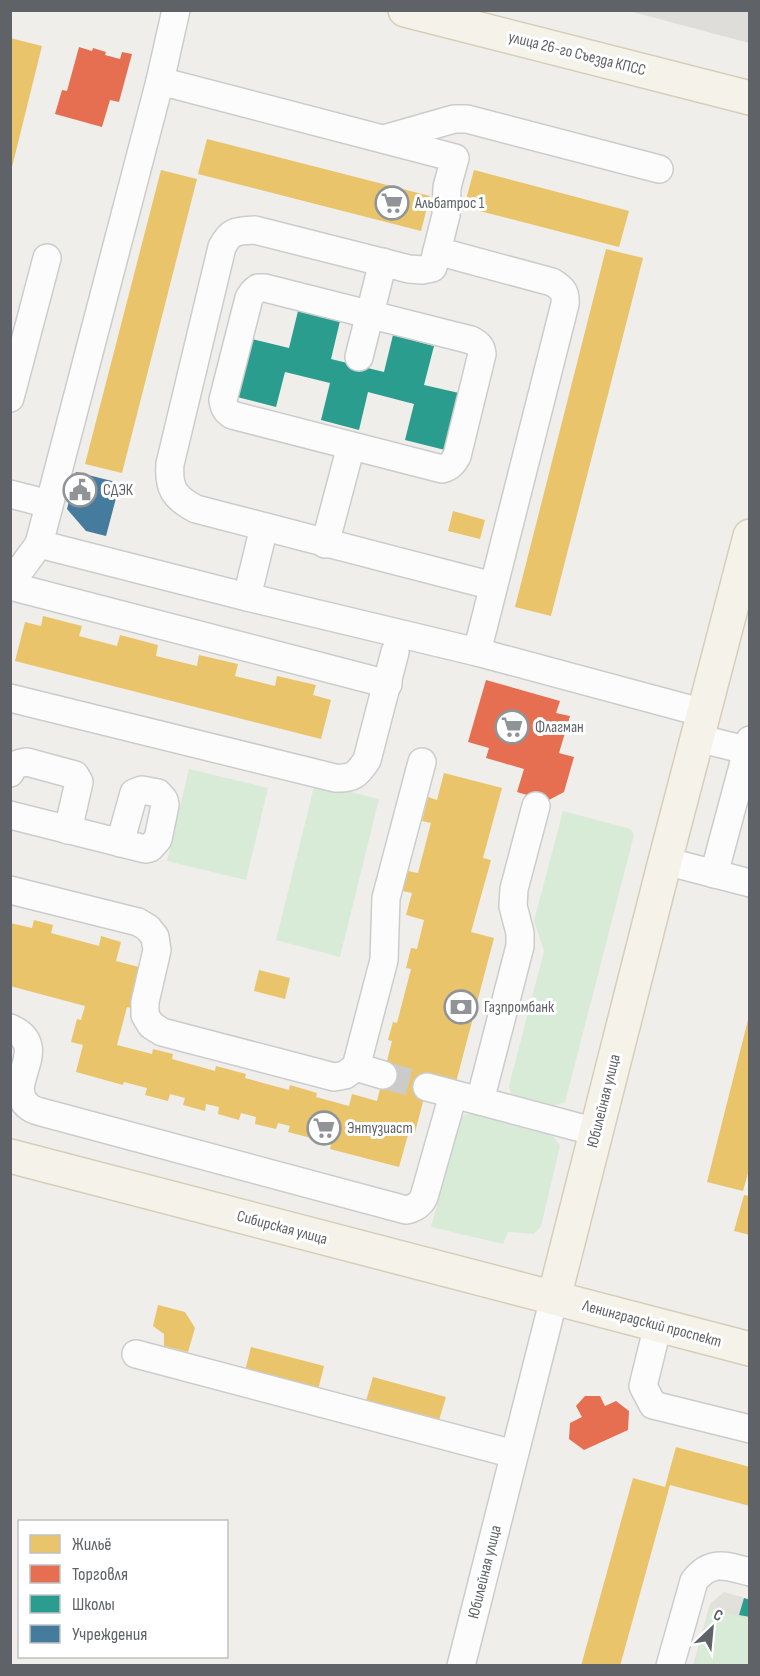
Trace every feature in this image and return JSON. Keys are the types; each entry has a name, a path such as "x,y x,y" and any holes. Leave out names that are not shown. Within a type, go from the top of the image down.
{"main road":[{"name":"улица 26-го Съезда КПСС","path":"405,10 750,98"},
{"name":"Юбилейная улица","path":"554,1298 750,536"},
{"name":"Сибирская улица","path":"10,1156 554,1298"},
{"name":"Ленинградский проспект","path":"554,1298 750,1349"}],"street":[{"path":"176,10 160,81 39,544 10,585 387,684"},
{"path":"160,81 455,158"},
{"path":"383,140 454,119 467,119 658,170"},
{"path":"467,119 447,187 446,215 434,259 423,270 409,269 255,230 239,231 229,235 222,247 170,464 169,477 173,491 183,502 196,509 493,586"},
{"path":"10,398 47,258"},
{"path":"434,259 475,261 552,282 561,287 565,295 565,304 477,652"},
{"path":"359,357 383,262"},
{"path":"258,288 471,340 481,348 482,354 457,456 448,468 442,469 351,446 232,415 224,407 249,298 258,288"},
{"path":"325,544 351,446"},
{"path":"10,494 49,504"},
{"path":"247,597 264,527"},
{"path":"39,544 477,652 700,725 749,747 714,874"},
{"path":"10,698 334,778 348,779 359,772 368,760 395,652"},
{"path":"10,772 20,762 27,762 75,775 79,782 68,830"},
{"path":"10,890 138,922 148,928 155,937 157,950 145,1002 145,1015 151,1024 162,1032 334,1077 345,1075 356,1067 384,960 386,898 422,762"},
{"path":"480,1101 520,946 520,933 513,906 514,889 536,806"},
{"path":"10,815 120,843"},
{"path":"665,861 750,883"},
{"path":"10,1028 23,1035 29,1044 21,1096 28,1106 41,1112 406,1210 420,1204 424,1197 453,1095"},
{"path":"356,1067 383,1075"},
{"path":"427,1087 596,1132"},
{"name":"Юбилейная улица","path":"461,1665 554,1298"},
{"path":"658,1325 643,1386 654,1405 750,1429"},
{"path":"136,1354 514,1454"},
{"path":"670,1665 694,1581 700,1573 714,1566 725,1565 750,1572"}],"shaded area":[{"path":"629,11 749,11 749,43"},
{"path":"724,1592 749,1599 749,1665 693,1666 710,1604"}],"green space":[{"path":"189,769 268,788 246,880 167,861"},
{"path":"315,783 379,799 340,957 276,940"},
{"path":"563,811 631,829 634,835 565,1102 554,1106 511,1094 509,1086 544,951 534,921"},
{"path":"473,1112 551,1133 560,1146 541,1226 534,1234 508,1232 503,1244 431,1227 462,1116"},
{"path":"710,1609 749,1619 749,1665 695,1665"}],"building: Жильё":[{"path":"10,38 42,46 11,171 10,170"},
{"path":"207,139 430,196 421,231 198,174"},
{"path":"161,170 197,179 122,473 85,464"},
{"path":"474,170 629,211 619,247 464,207"},
{"path":"606,249 643,258 551,616 515,607"},
{"path":"453,511 485,520 480,539 448,531"},
{"path":"43,616 82,626 79,636 117,646 120,635 158,645 156,656 197,666 199,655 238,664 235,676 275,686 277,676 316,685 313,695 331,700 321,739 15,661 25,622 41,626"},
{"path":"444,773 502,788 483,858 491,860 471,932 494,938 455,1086 429,1079 414,1136 408,1135 399,1167 330,1149 333,1137 312,1132 311,1138 288,1132 290,1126 278,1123 276,1129 255,1124 256,1117 241,1113 239,1120 218,1114 219,1107 206,1104 205,1111 183,1105 185,1098 170,1094 168,1101 145,1095 147,1088 124,1082 123,1085 76,1072 83,1045 71,1042 77,1019 81,1020 85,1006 10,986 10,923 32,928 34,920 53,925 51,933 99,946 101,936 121,942 116,961 139,967 131,1008 127,1007 117,1045 152,1054 153,1049 173,1054 172,1059 215,1071 216,1066 246,1074 245,1078 289,1090 290,1085 317,1093 316,1097 349,1106 352,1094 377,1101 392,1041 388,1040 393,1022 397,1023 411,969 406,968 411,948 417,949 424,920 406,915 412,893 402,891 408,871 418,873 431,823 422,821 428,797 437,800"},
{"path":"259,970 290,978 285,999 254,991"},
{"path":"749,1016 750,1166 743,1191 707,1182"},
{"path":"744,1195 750,1196 750,1235 734,1231"},
{"path":"158,1305 185,1312 195,1328 188,1352 164,1346 164,1334 153,1326"},
{"path":"251,1347 324,1366 318,1390 245,1371"},
{"path":"373,1377 446,1397 439,1420 366,1401"},
{"path":"676,1447 750,1467 750,1506 670,1485 620,1666 581,1666 633,1478 665,1487"}],"building: Торговля":[{"path":"79,47 92,51 93,48 106,52 105,55 120,59 122,52 132,54 119,102 110,100 102,127 55,114 62,90 67,91"},
{"name":"Флагман","path":"486,680 560,701 556,713 570,716 559,753 574,757 564,792 547,801 517,792 524,769 486,758 489,748 468,742"},
{"path":"585,1396 600,1396 605,1406 616,1401 629,1411 628,1430 584,1450 569,1439 570,1423 582,1417 576,1406"}],"building: Школы":[{"path":"298,311 340,321 331,359 384,372 393,335 434,346 424,385 459,393 445,450 405,440 414,404 368,392 359,430 321,420 330,383 285,372 276,407 237,397 252,339 289,348"},
{"path":"744,1598 750,1600 750,1617 739,1615"}],"building: Учреждения":[{"path":"76,472 120,483 106,536 86,531 67,509"}],"tunnel":[{"path":"383,1075 427,1087"}],"place":[{"name":"Альбатрос 1","path":"392,203"},
{"name":"СДЭК","path":"80,490"},
{"name":"Флагман","path":"512,727"},
{"name":"Газпромбанк","path":"461,1007"},
{"name":"Энтузиаст","path":"324,1128"}]}
